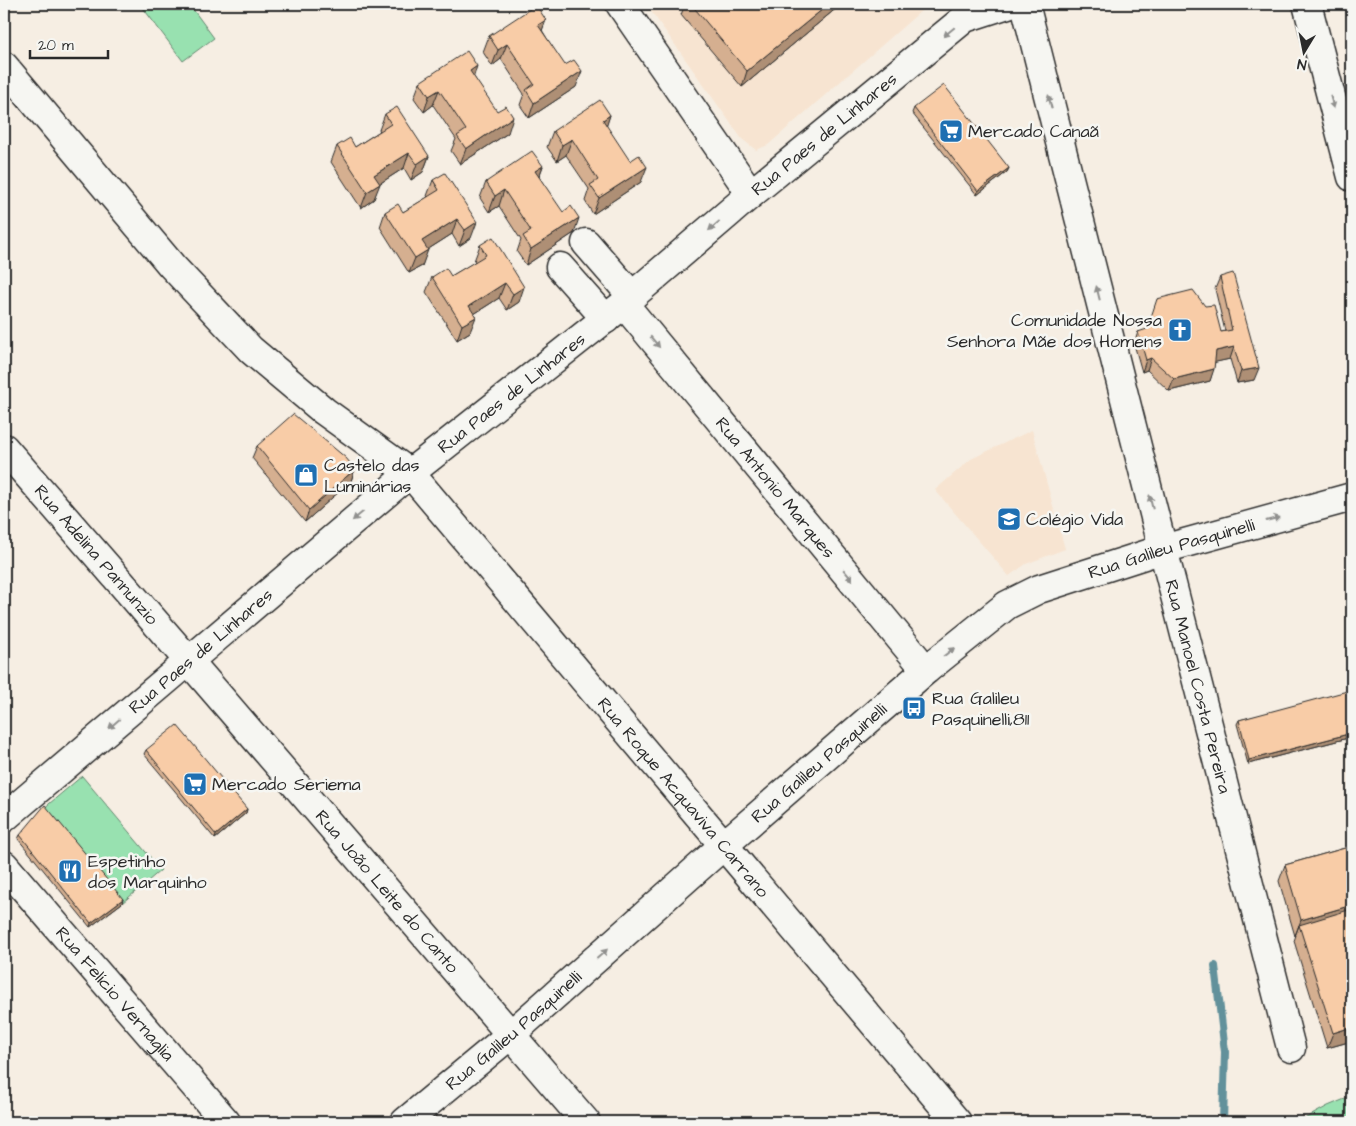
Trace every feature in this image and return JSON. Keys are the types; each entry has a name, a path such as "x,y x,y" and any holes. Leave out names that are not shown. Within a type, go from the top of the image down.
{"street":[{"path":"620,4 751,194"},
{"name":"Rua Paes de Linhares","path":"4,818 410,473 621,306 751,194 965,18 1008,4"},
{"name":"Rua Manoel Costa Pereira","path":"1025,4 1291,1048"},
{"path":"1307,4 1352,177"},
{"name":"Rua Roque Acquaviva Carrano","path":"4,66 172,266 251,350 324,411 410,473 957,1122"},
{"path":"586,243 609,270 621,306"},
{"path":"560,267 582,292 621,306"},
{"name":"Rua Antonio Marques","path":"621,306 926,670"},
{"name":"Rua Adelina Pannunzio","path":"4,448 188,660"},
{"name":"Rua Galileu Pasquinelli","path":"405,1122 510,1035 724,845 926,670 1007,605 1039,589 1163,549 1352,497"},
{"name":"Rua João Leite do Canto","path":"188,660 586,1122"},
{"name":"Rua Felício Vernaglia","path":"4,864 226,1122"}],"shaded area":[{"path":"646,4 929,4 768,145 756,150 742,139"},
{"name":"Colégio Vida","path":"1032,430 1065,549 1026,564 1009,576 935,490 971,459"}],"green space":[{"path":"140,4 189,4 214,38 183,61"},
{"path":"82,776 161,870 122,903 43,809"},
{"path":"1352,1096 1352,1122 1299,1122 1328,1106"}],"building":[{"path":"691,4 829,4 747,71"},
{"path":"536,5 546,20 538,25 565,65 574,60 582,71 534,103 526,90 534,84 507,44 498,50 489,36"},
{"path":"467,51 477,66 470,71 497,111 506,106 513,117 466,149 457,136 466,130 439,90 429,96 420,82"},
{"name":"Mercado Canaã","path":"944,85 1009,168 978,191 914,108"},
{"path":"600,100 610,115 603,120 630,161 639,155 647,167 599,198 590,185 598,180 572,139 562,145 553,131"},
{"path":"397,107 429,156 417,164 409,153 374,175 380,184 367,192 337,146 350,138 355,147 391,124 385,114"},
{"path":"532,151 543,166 535,171 563,212 571,206 579,218 531,249 523,236 531,231 504,190 495,196 486,182"},
{"path":"445,173 477,222 465,230 457,219 422,241 428,250 415,258 385,212 398,204 403,212 439,190 433,180"},
{"path":"493,237 524,287 513,294 505,283 469,306 476,317 462,325 432,277 446,268 451,276 486,255 480,245"},
{"name":"Comunidade Nossa Senhora Mãe dos Homens","path":"1233,273 1259,368 1241,371 1234,347 1216,351 1214,369 1174,379 1151,358 1146,360 1138,332 1147,329 1157,299 1193,290 1205,306 1214,305 1221,332 1232,330 1220,277"},
{"name":"Castelo das Luminárias","path":"293,414 346,458 355,469 309,510 257,446"},
{"path":"1351,690 1352,733 1249,760 1239,720"},
{"name":"Mercado Seriema","path":"177,725 247,809 216,835 146,750"},
{"name":"Espetinho dos Marquinho","path":"45,805 123,899 91,923 20,835"},
{"path":"1352,846 1352,905 1301,920 1285,865"},
{"path":"1352,909 1352,1027 1333,1033 1299,925"}],"waterway":[{"path":"1215,966 1225,1052 1223,1122"}],"place":[{"name":"Mercado Canaã","path":"951,131"},
{"name":"Comunidade Nossa Senhora Mãe dos Homens","path":"1180,330"},
{"name":"Castelo das Luminárias","path":"306,475"},
{"name":"Colégio Vida","path":"1009,519"},
{"name":"Rua Galileu Pasquinelli,811","path":"914,708"},
{"name":"Mercado Seriema","path":"195,784"},
{"name":"Espetinho dos Marquinho","path":"70,871"}]}
